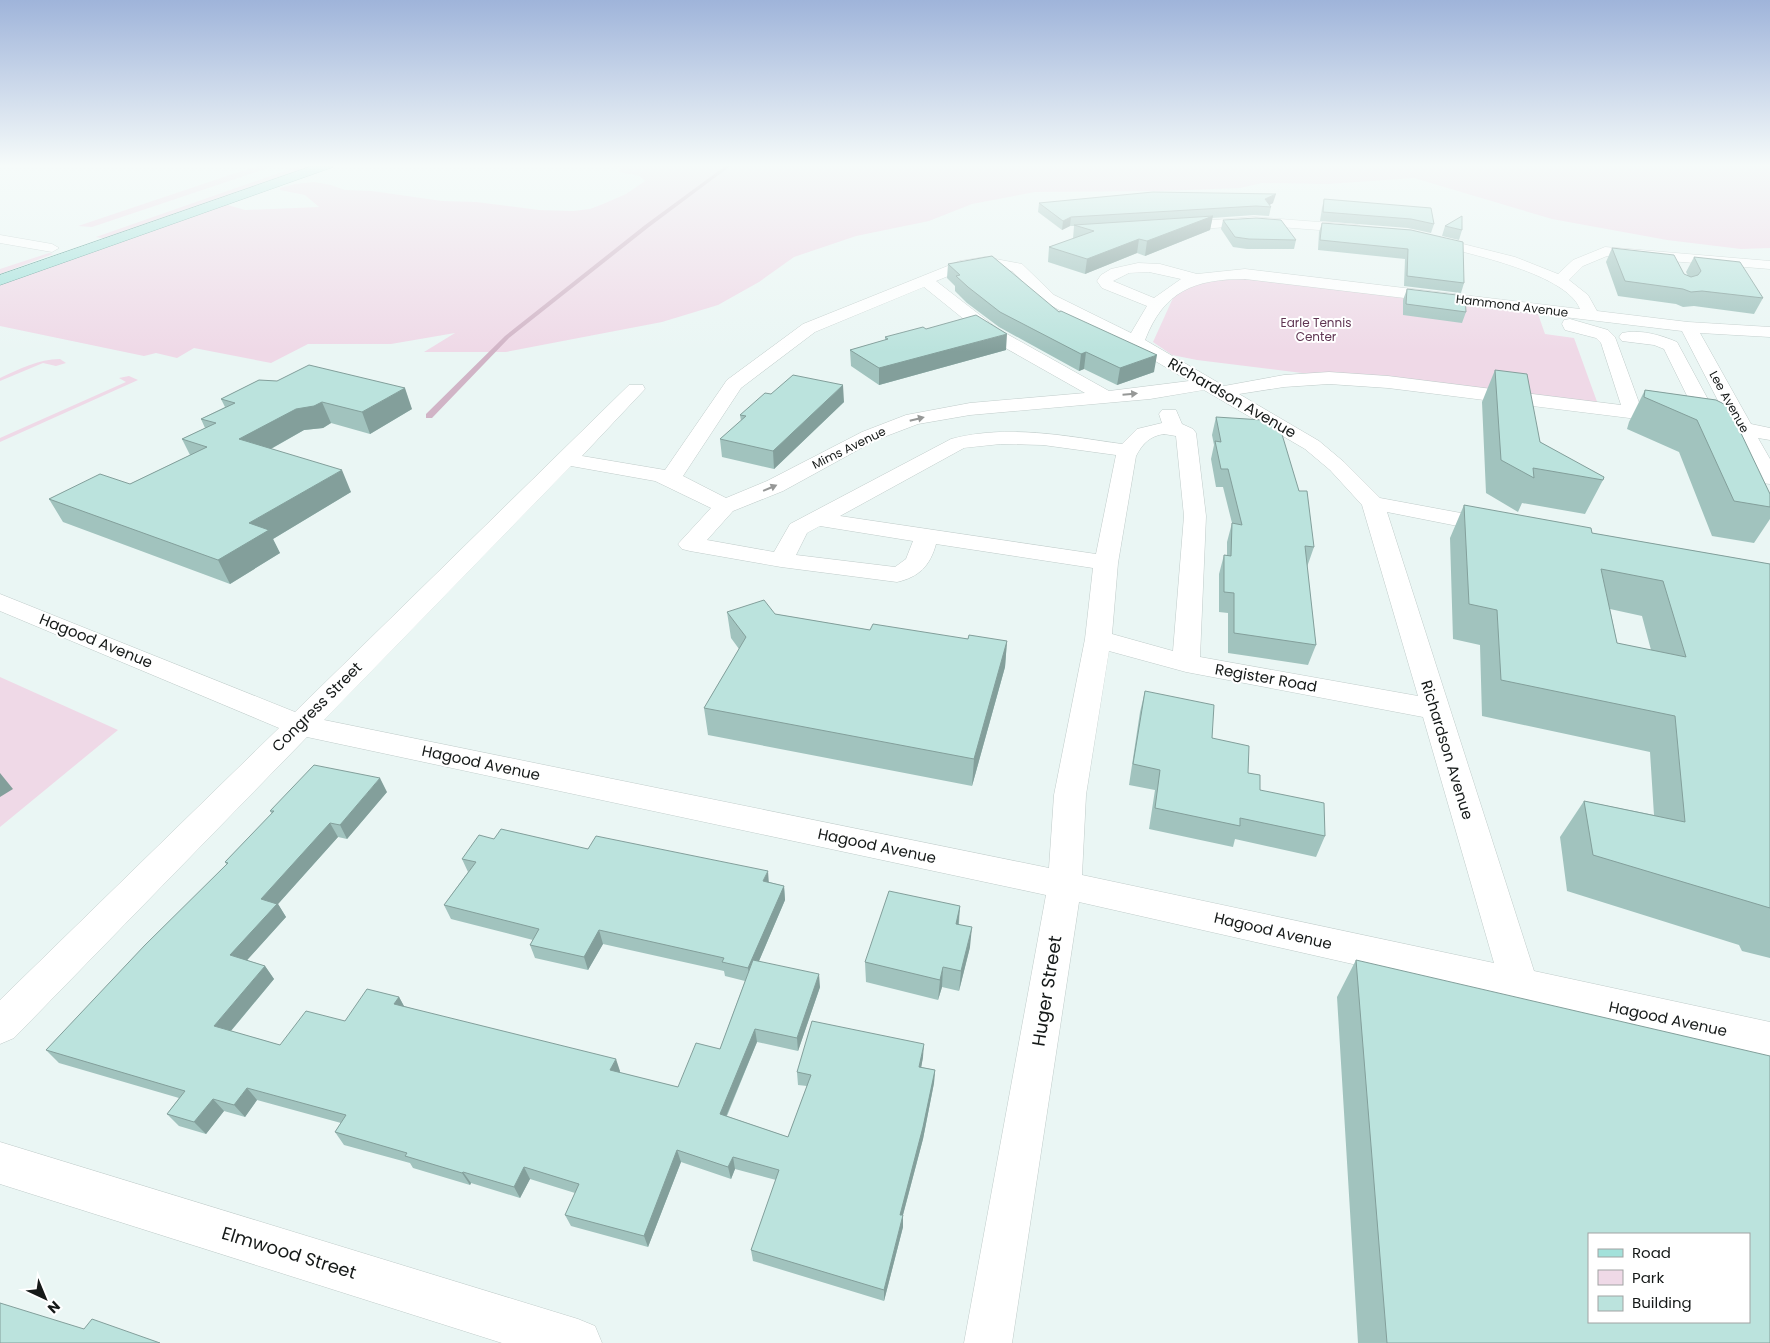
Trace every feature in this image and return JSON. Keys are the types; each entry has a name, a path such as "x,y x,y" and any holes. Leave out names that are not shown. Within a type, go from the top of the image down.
{"main road":[{"path":"0,266 114,227"},
{"path":"0,280 151,227"},
{"path":"57,246 88,249"}],"street":[{"path":"1163,228 1180,227"},
{"path":"1328,227 1371,230"},
{"path":"1417,236 1460,246 1546,274 1583,299 1590,315"},
{"path":"0,239 57,246"},
{"path":"1559,281 1578,263 1604,250 1770,265"},
{"path":"1592,256 1675,269 1770,276"},
{"name":"Richardson Avenue","path":"670,479 734,384 809,328 965,264 985,261 1017,267 1048,298 1136,342 1312,445 1337,466 1373,503 1520,987"},
{"path":"1158,305 1108,285 1104,281 1106,278 1129,268 1148,266 1193,278"},
{"name":"Hammond Avenue","path":"1136,342 1148,314 1173,290 1193,278 1215,274 1245,274 1688,327 1770,332"},
{"path":"925,280 986,329 1106,396"},
{"path":"1564,312 1571,326 1602,334 1658,340 1671,346 1710,422"},
{"name":"Lee Avenue","path":"1688,327 1770,478"},
{"path":"1602,334 1609,341 1634,414"},
{"path":"1684,371 1714,375"},
{"name":"Mims Avenue","path":"724,506 775,486 869,436 913,419 970,409 1164,390 1212,388 1284,381 1339,379 1388,382 1710,422 1770,434"},
{"name":"Congress Street","path":"0,1026 636,389"},
{"path":"1164,390 1172,428"},
{"path":"781,560 798,529 958,443 985,437 1015,436 1128,451 1132,442 1144,433 1158,428 1172,428 1186,433 1195,516 1186,663"},
{"name":"Huger Street","path":"988,1343 1065,885 1070,795 1098,639 1106,563 1128,451"},
{"path":"565,459 639,471 670,479 724,506 690,544 781,560 897,575 908,572 919,562 926,536"},
{"path":"1373,503 1518,530"},
{"path":"817,519 1106,563"},
{"name":"Hagood Avenue","path":"0,602 299,725 1065,885 1520,987 1770,1040"},
{"name":"Register Road","path":"1098,639 1186,663 1435,709"},
{"name":"Elmwood Street","path":"0,1163 578,1343"}],"green space":[{"path":"126,227 141,227 106,239 96,237"},
{"path":"161,227 901,227 856,236 794,257 759,282 718,305 662,322 506,352 424,352 455,333 391,344 308,344 271,363 194,348 177,358 156,353 144,356 0,326 0,284"},
{"path":"1594,227 1770,227 1770,248 1741,249 1667,240"},
{"path":"49,253 53,254 0,274 0,269"},
{"name":"Earle Tennis Center","path":"1235,276 1537,311 1545,334 1574,338 1600,410 1197,360 1172,355 1153,342 1173,298 1191,285"},
{"path":"52,359 60,359 66,363 56,366 43,363 0,381 0,378 29,365"},
{"path":"129,376 138,380 0,442 0,438 126,382 119,378"},
{"path":"0,677 118,730 0,827"}],"building":[{"path":"1080,227 1185,227 1147,241 1139,239 1087,259 1049,247 1094,231"},
{"path":"1228,227 1286,227 1296,240 1249,239 1235,237"},
{"path":"1322,227 1369,227 1411,230 1463,242 1464,283 1407,276 1408,249 1320,240"},
{"path":"1448,227 1462,227 1462,230"},
{"path":"1612,248 1674,255 1684,274 1691,277 1698,275 1701,271 1694,257 1740,262 1763,298 1702,291 1691,292 1683,289 1625,281"},
{"path":"992,256 1059,312 1061,311 1157,355 1120,368 1086,352 1081,354 1000,312 956,276 960,275 948,264"},
{"path":"1407,289 1465,296 1466,312 1406,304"},
{"path":"976,315 1007,334 879,368 850,350 888,339 885,337 923,327 926,329"},
{"path":"309,365 405,388 362,412 322,402 314,406 296,409 239,439 342,470 249,523 269,530 218,560 49,499 100,474 130,484 207,447 182,439 216,423 201,419 235,403 221,399 259,380 277,381"},
{"path":"1495,370 1527,374 1540,442 1604,477 1603,480 1533,468 1534,478 1501,460"},
{"path":"793,375 843,385 773,451 720,439 746,416 740,415 765,393 771,394"},
{"path":"1645,390 1716,400 1728,406 1770,494 1770,507 1734,501 1697,420 1644,397"},
{"path":"1216,417 1278,421 1299,491 1307,491 1314,547 1305,546 1316,645 1234,633 1234,593 1224,592 1224,555 1231,556 1232,523 1242,525 1228,469 1221,469 1215,441 1221,442"},
{"path":"1464,505 1591,528 1592,533 1770,564 1770,908 1593,855 1584,801 1685,822 1675,716 1501,680 1497,610 1469,604","holes":["1601,569 1663,581 1686,657 1617,643"]},
{"path":"764,600 775,614 870,630 873,624 968,639 969,635 1007,641 974,759 704,708 746,637 727,612"},
{"path":"1145,691 1214,705 1212,738 1249,746 1248,773 1260,775 1260,790 1324,803 1325,836 1240,818 1240,826 1155,808 1160,770 1133,764"},
{"path":"314,765 380,778 340,825 330,823 261,899 277,904 230,955 265,966 214,1026 280,1045 306,1011 345,1021 367,989 399,997 394,1004 616,1059 610,1070 678,1087 696,1043 720,1049 753,960 819,974 797,1038 755,1029 720,1114 788,1137 811,1075 797,1072 812,1021 924,1044 919,1067 935,1070 923,1127 900,1215 903,1215 884,1290 751,1250 779,1170 733,1157 728,1167 677,1150 644,1236 565,1215 579,1184 524,1167 514,1187 462,1173 405,1156 407,1153 335,1132 346,1115 247,1088 234,1105 213,1099 194,1122 167,1114 185,1091 46,1050 145,945 228,863 225,862 274,811 270,811"},
{"path":"501,829 588,849 596,836 768,871 763,881 784,886 748,968 722,962 724,958 599,930 584,957 530,945 539,929 444,905 476,862 462,859 479,835 494,839"},
{"path":"889,891 960,906 956,924 972,927 961,971 943,967 940,980 865,962"},
{"path":"1356,960 1770,1056 1770,1343 1387,1343"},
{"path":"0,1303 84,1329 92,1319 160,1343 0,1343"}],"waterway":[{"path":"429,416 507,337 646,227"}]}
